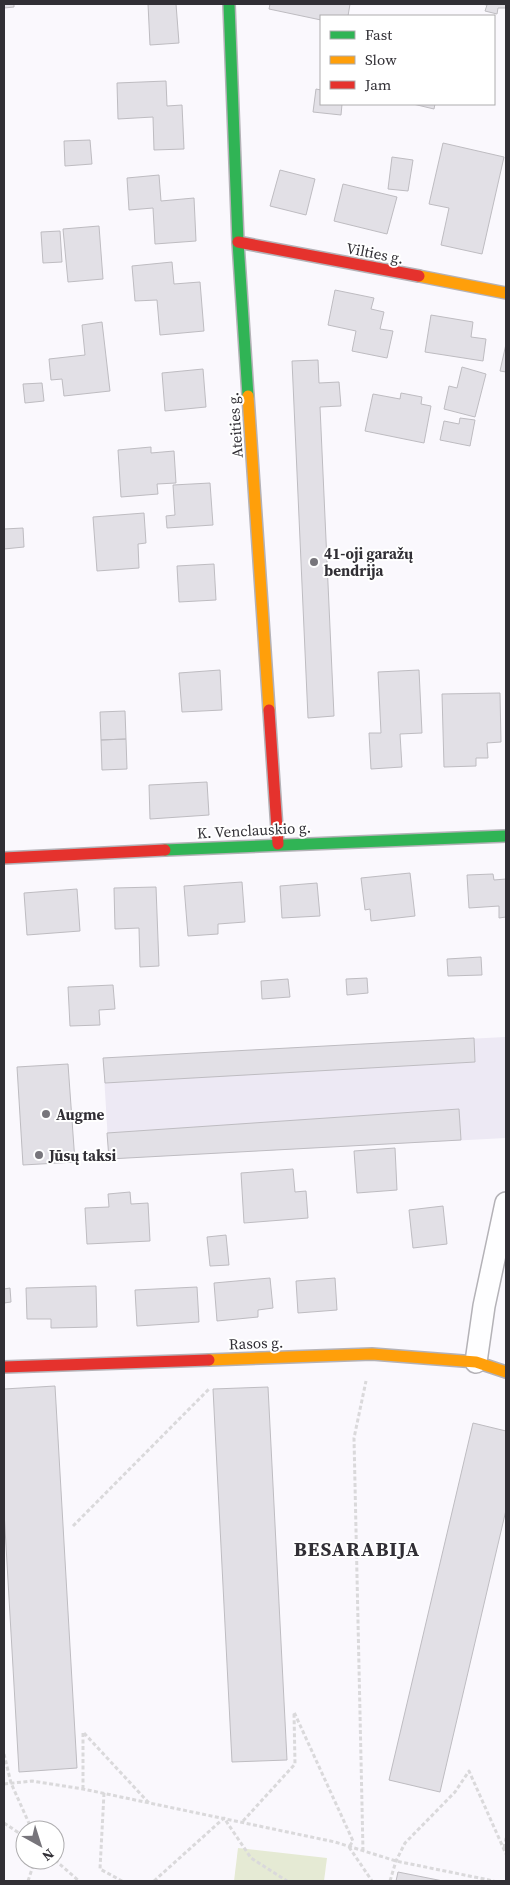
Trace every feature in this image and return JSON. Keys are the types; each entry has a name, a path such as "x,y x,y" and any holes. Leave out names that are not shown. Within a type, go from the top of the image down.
{"street":[{"name":"Ateities g.","path":"229,4 238,242 278,844"},
{"name":"Vilties g.","path":"238,242 506,293"},
{"name":"K. Venclauskio g.","path":"4,858 278,844 506,836"},
{"path":"476,1362 484,1306 506,1203"},
{"name":"Rasos g.","path":"4,1367 372,1354 476,1362 506,1372"}],"path":[{"path":"363,1851 354,1438 372,1354"},
{"path":"73,1526 211,1387"},
{"path":"242,1821 295,1764 294,1712 353,1841 349,1847"},
{"path":"83,1789 83,1732 150,1803"},
{"path":"4,1754 11,1783 28,1820"},
{"path":"390,1881 396,1861 405,1843 455,1792 469,1771 506,1854"},
{"path":"4,1784 32,1782 83,1789 242,1821 335,1842 396,1861 494,1881"},
{"path":"104,1794 100,1869 122,1881"},
{"path":"154,1881 224,1818"},
{"path":"224,1818 251,1858 287,1881"},
{"path":"4,1822 15,1830"},
{"path":"504,1848 506,1838"},
{"path":"349,1847 372,1881"},
{"path":"65,1868 80,1881"}],"shaded area":[{"path":"505,1037 506,1138 109,1159 103,1058"}],"green space":[{"path":"238,1848 327,1858 324,1881 234,1881"}],"building":[{"path":"4,4 14,4 14,7 4,8"},
{"path":"148,4 176,4 179,43 150,45"},
{"path":"270,4 350,4 348,15 320,15 320,20 269,9"},
{"path":"481,4 506,4 506,8 498,8 497,14 485,11 487,5"},
{"path":"166,81 167,106 182,105 184,149 154,150 153,117 118,119 117,83"},
{"path":"316,89 320,90 320,105 342,105 341,115 313,112"},
{"path":"417,105 435,105 434,109"},
{"path":"90,140 92,164 65,166 64,141"},
{"path":"443,143 504,157 482,254 441,245 449,208 429,204"},
{"path":"392,157 413,160 408,191 388,189"},
{"path":"280,170 315,179 306,215 270,206"},
{"path":"159,175 161,201 194,198 196,241 155,244 153,208 129,210 127,178"},
{"path":"343,184 397,197 387,234 334,221"},
{"path":"99,226 103,279 68,282 63,229"},
{"path":"60,231 62,262 43,263 41,232"},
{"path":"172,262 174,284 200,282 204,331 160,335 157,300 135,301 132,266"},
{"path":"335,290 374,298 371,309 384,312 380,329 393,331 387,358 352,351 356,331 328,325"},
{"path":"431,315 473,322 471,337 486,339 483,361 425,352"},
{"path":"102,322 110,391 64,396 62,379 51,380 49,359 85,355 82,325"},
{"path":"506,344 506,372 500,371"},
{"name":"41-oji garažų bendrija","path":"318,360 319,383 339,382 341,406 320,407 334,716 308,718 292,361"},
{"path":"462,367 486,374 475,417 444,409 449,386 457,388"},
{"path":"203,369 206,407 165,411 162,373"},
{"path":"42,383 44,401 25,403 23,384"},
{"path":"401,393 422,397 421,404 431,406 424,443 365,431 373,394 400,399"},
{"path":"460,418 475,420 470,446 440,440 444,421 459,424"},
{"path":"151,447 151,453 174,451 176,483 157,484 158,494 121,497 118,450"},
{"path":"210,483 213,525 167,528 166,516 175,515 173,485"},
{"path":"144,513 146,543 138,544 139,568 97,571 93,517"},
{"path":"23,528 24,547 4,549 4,529"},
{"path":"214,564 216,600 179,602 177,566"},
{"path":"220,670 222,710 182,712 179,673"},
{"path":"419,670 422,733 400,734 402,767 371,769 369,733 381,733 378,672"},
{"path":"500,693 501,742 487,743 488,758 476,758 476,766 444,767 442,694"},
{"path":"125,711 126,739 101,740 100,712"},
{"path":"126,739 127,769 102,770 101,740"},
{"path":"207,782 209,815 150,819 149,785"},
{"path":"410,873 415,916 371,921 370,909 365,910 361,878"},
{"path":"493,874 494,880 506,879 506,917 499,918 499,906 469,908 467,875"},
{"path":"242,882 245,922 218,924 218,934 188,936 184,886"},
{"path":"317,883 320,916 282,918 280,886"},
{"path":"156,887 159,966 140,967 139,928 115,929 114,888"},
{"path":"77,889 80,931 27,935 24,893"},
{"path":"481,957 482,975 448,976 447,959"},
{"path":"367,978 368,993 347,995 346,979"},
{"path":"288,979 290,997 262,999 261,981"},
{"path":"113,985 115,1009 99,1010 100,1025 70,1026 68,987"},
{"path":"474,1038 475,1062 105,1083 103,1058"},
{"name":"Augme","path":"68,1064 75,1162 23,1165 17,1067"},
{"path":"459,1109 461,1140 109,1159 107,1133"},
{"path":"395,1148 397,1190 357,1193 354,1151"},
{"path":"293,1169 295,1192 306,1191 308,1218 244,1223 241,1173"},
{"path":"130,1192 131,1204 148,1203 150,1241 87,1244 85,1208 109,1207 108,1194"},
{"path":"443,1206 447,1244 413,1248 409,1210"},
{"path":"226,1235 229,1265 210,1266 207,1237"},
{"path":"270,1278 273,1308 258,1310 258,1317 217,1321 214,1283"},
{"path":"335,1278 337,1310 298,1313 296,1281"},
{"path":"96,1286 97,1327 51,1328 51,1319 27,1319 26,1288"},
{"path":"197,1287 199,1322 137,1326 135,1290"},
{"path":"10,1288 11,1302 4,1303 4,1289"},
{"path":"55,1386 77,1768 19,1772 4,1511 4,1389"},
{"path":"268,1387 287,1760 232,1762 213,1389"},
{"path":"473,1423 506,1431 506,1510 440,1792 389,1780"},
{"path":"398,1872 443,1881 396,1881"}],"traffic: fast":[{"path":"229,4 238,242 248,396"},
{"path":"165,850 506,836"}],"traffic: slow":[{"path":"419,276 506,293"},
{"path":"248,396 269,710"},
{"path":"209,1360 372,1354 476,1362 506,1372"}],"traffic: jam":[{"path":"238,242 419,276"},
{"path":"269,710 278,844"},
{"path":"4,858 165,850"},
{"path":"4,1367 209,1360"}],"place":[{"name":"41-oji garažų bendrija","path":"314,562"},
{"name":"Augme","path":"46,1114"},
{"name":"Jūsų taksi","path":"39,1155"}],"district":[{"name":"BESARABIJA","path":"357,1549"}]}
